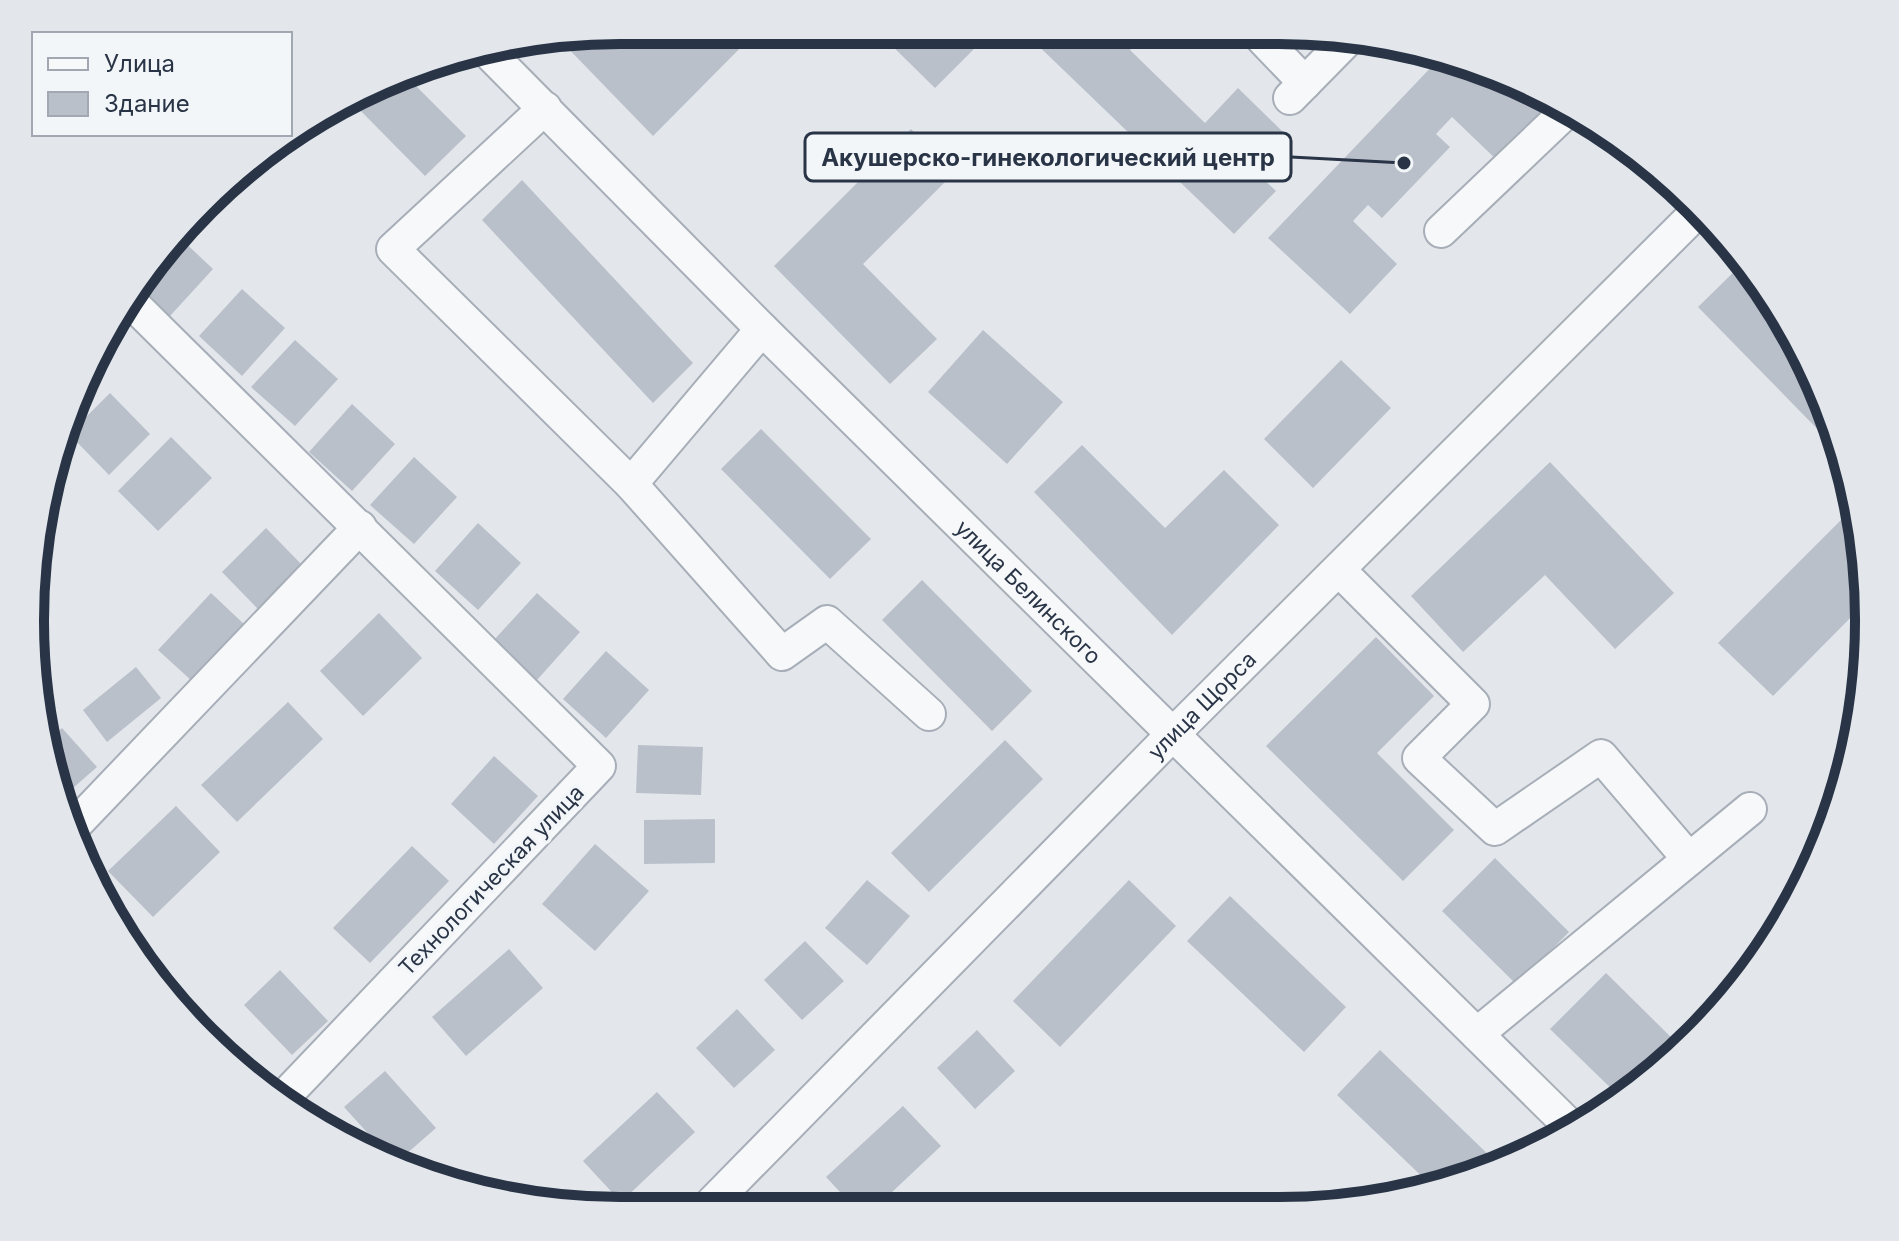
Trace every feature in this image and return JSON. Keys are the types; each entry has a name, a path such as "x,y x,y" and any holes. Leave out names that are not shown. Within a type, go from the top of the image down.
{"street":[{"path":"1265,44 1298,91 1340,48"},
{"name":"улица Белинского","path":"494,58 762,329 1565,1121"},
{"path":"545,108 393,249 631,484 782,654 827,622 929,714"},
{"path":"1441,231 1560,117"},
{"name":"улица Щорса","path":"718,1197 1174,733 1691,218"},
{"name":"Технологическая улица","path":"136,307 599,766 289,1092"},
{"path":"631,484 762,329"},
{"path":"80,820 360,527"},
{"path":"1339,570 1473,704 1419,758 1495,829 1601,756 1689,859"},
{"path":"1477,1034 1750,809"}],"building":[{"path":"744,44 653,136 567,47"},
{"path":"890,44 979,44 935,88"},
{"path":"1036,44 1136,44 1130,50 1205,123 1238,88 1284,133 1251,167 1276,191 1234,234"},
{"path":"1433,65 1499,88 1541,107 1548,114 1501,164 1452,117 1436,134 1450,147 1382,218 1368,205 1353,221 1397,264 1350,314 1268,238"},
{"path":"413,83 466,136 425,176 357,108"},
{"path":"911,129 954,173 863,264 937,339 890,384 774,266"},
{"path":"522,180 693,363 653,403 482,220"},
{"path":"185,243 213,269 170,316 146,293"},
{"path":"1736,270 1778,332 1796,366 1824,436 1698,307"},
{"path":"242,289 285,328 242,376 199,336"},
{"path":"983,330 1063,402 1007,464 928,392"},
{"path":"295,340 338,379 295,426 251,387"},
{"path":"1341,360 1391,408 1313,488 1264,439"},
{"path":"110,393 150,434 109,475 74,439 79,424"},
{"path":"352,404 395,444 352,491 309,452"},
{"path":"761,429 871,539 830,579 721,469"},
{"path":"171,437 212,478 158,531 118,491"},
{"path":"1082,445 1165,528 1224,470 1279,525 1172,635 1034,492"},
{"path":"414,457 457,497 414,544 370,505"},
{"path":"1550,462 1674,593 1615,649 1545,575 1463,652 1411,596"},
{"path":"1845,516 1855,613 1773,696 1718,643"},
{"path":"478,523 521,563 478,610 435,571"},
{"path":"266,528 302,565 258,609 222,572"},
{"path":"922,580 1032,691 992,731 882,620"},
{"path":"211,593 246,626 193,682 158,650"},
{"path":"537,593 580,632 537,680 493,641"},
{"path":"379,613 422,658 363,716 320,671"},
{"path":"1376,637 1434,696 1377,753 1454,830 1403,881 1266,746"},
{"path":"606,651 649,690 606,738 563,699"},
{"path":"136,667 161,698 107,742 83,710"},
{"path":"288,702 323,739 237,822 201,785"},
{"path":"62,728 97,767 70,790 64,770 55,734"},
{"path":"1005,740 1043,779 929,892 891,853"},
{"path":"638,745 703,747 701,795 636,793"},
{"path":"494,756 538,796 494,844 451,804"},
{"path":"176,806 220,852 153,917 108,871"},
{"path":"715,819 715,863 644,864 644,820"},
{"path":"595,844 649,891 595,951 542,904"},
{"path":"412,846 449,881 370,963 333,928"},
{"path":"1495,858 1569,932 1517,985 1442,911"},
{"path":"867,880 910,916 867,965 825,928"},
{"path":"1129,880 1176,926 1060,1047 1013,1001"},
{"path":"1230,896 1346,1007 1304,1052 1187,941"},
{"path":"805,941 844,981 802,1020 764,980"},
{"path":"509,949 543,988 466,1056 432,1017"},
{"path":"280,970 328,1021 292,1055 244,1005"},
{"path":"1606,973 1674,1040 1613,1090 1550,1029"},
{"path":"737,1009 775,1050 734,1088 696,1048"},
{"path":"977,1030 1015,1071 975,1109 937,1068"},
{"path":"1380,1050 1490,1156 1424,1178 1337,1095"},
{"path":"385,1071 436,1128 405,1155 376,1142 344,1107"},
{"path":"657,1092 695,1132 626,1197 616,1197 583,1161"},
{"path":"903,1106 941,1146 887,1197 845,1197 826,1177"},
{"path":"1026,1193 1070,1197 1025,1197"}],"place":[{"name":"Акушерско-гинекологический центр","path":"1404,163"}]}
